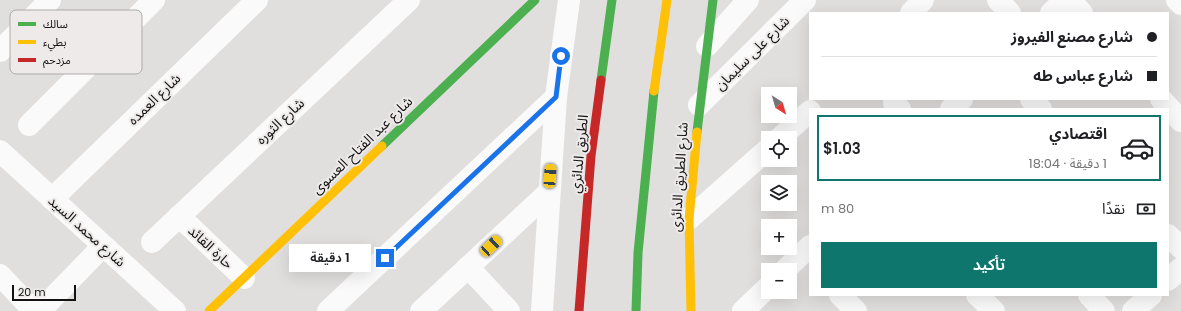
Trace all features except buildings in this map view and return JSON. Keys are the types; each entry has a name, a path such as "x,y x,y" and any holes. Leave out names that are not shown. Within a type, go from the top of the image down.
{"main road":[{"name":"شارع عبد الفتاح العسوى","path":"209,311 535,0"},
{"name":"الطريق الدائري","path":"579,311 591,156 612,0"},
{"path":"636,311 638,253 652,104 667,0"},
{"name":"شارع الطريق الدائرى","path":"691,311 688,219 699,105 713,0"}],"street":[{"path":"40,10 50,0"},
{"path":"142,12 154,0"},
{"name":"شارع العمده","path":"52,199 256,0"},
{"name":"شارع الثوره","path":"152,242 409,0"},
{"path":"542,311 556,97 569,0"},
{"path":"707,46 748,0"},
{"name":"شارع على سليمان","path":"699,105 805,0"},
{"path":"911,12 923,0"},
{"path":"998,0 1009,12"},
{"path":"1052,12 1065,0"},
{"path":"1070,0 1081,12"},
{"path":"1177,0 1181,4"},
{"path":"0,51 10,41"},
{"path":"29,125 80,74"},
{"path":"328,311 556,97"},
{"path":"813,108 822,100"},
{"path":"952,108 961,100"},
{"path":"1032,100 1040,108"},
{"path":"1162,100 1181,121"},
{"path":"788,131 809,112"},
{"name":"شارع محمد السيد","path":"0,151 175,311"},
{"path":"688,219 761,154"},
{"path":"421,311 549,192"},
{"name":"حارة القائد","path":"179,216 244,278"},
{"path":"1169,236 1181,248"},
{"path":"40,311 103,246"},
{"path":"468,267 509,311"},
{"path":"1169,279 1181,268"},
{"path":"0,276 34,311"},
{"path":"745,310 761,294"},
{"path":"841,296 856,311"},
{"path":"978,296 994,311"},
{"path":"1090,296 1104,311"},
{"path":"1133,311 1150,296"}],"traffic: fast":[{"path":"382,146 535,0"},
{"path":"601,80 612,0"},
{"path":"697,132 713,0"},
{"path":"636,311 638,253 654,91"}],"traffic: slow":[{"path":"654,91 667,0"},
{"path":"691,311 689,219 697,132"},
{"path":"209,311 382,146"}],"traffic: jam":[{"path":"579,311 591,156 601,80"}],"route":[{"path":"385,258 556,97 561,56"}]}
